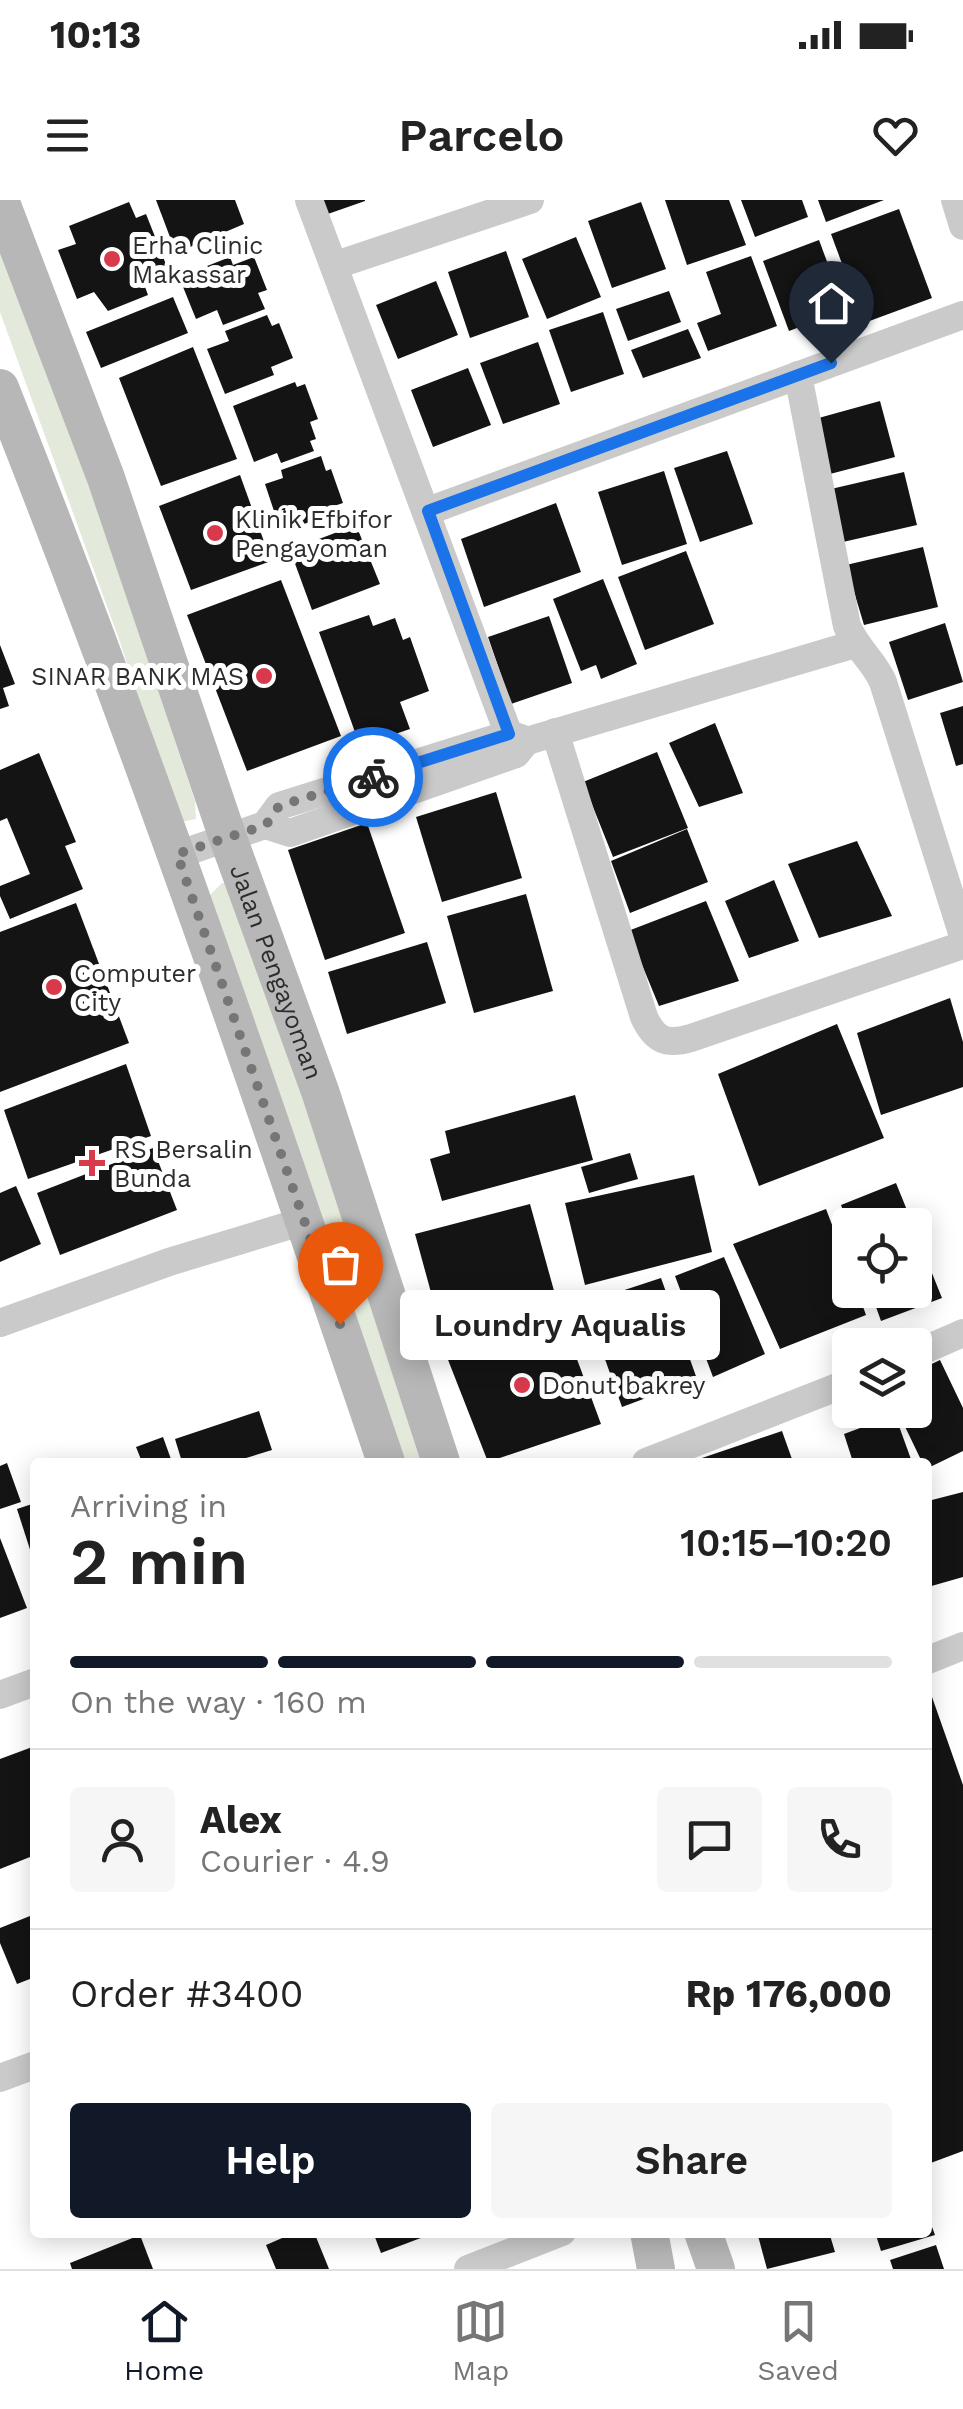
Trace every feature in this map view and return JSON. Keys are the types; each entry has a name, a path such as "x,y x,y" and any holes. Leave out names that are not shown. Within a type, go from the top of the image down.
{"street":[{"name":"Jalan Pengayoman","path":"0,200 106,478 228,838 320,1091 439,1458"},
{"path":"309,200 517,743"},
{"path":"336,265 530,200"},
{"path":"955,200 963,226"},
{"path":"428,511 963,315"},
{"path":"798,374 848,626 855,644 883,682 963,936"},
{"name":"Jalan Pengayoman","path":"0,388 177,854 385,1458"},
{"path":"177,854 266,825 290,834 517,743 855,644"},
{"path":"555,732 644,1017 651,1032 663,1042 692,1038 963,945"},
{"path":"0,1323 169,1262 304,1220"},
{"path":"932,1347 963,1333"},
{"path":"656,1458 832,1389"},
{"path":"932,1658 963,1646"},
{"path":"0,1694 30,1684"},
{"path":"0,2078 30,2067"},
{"path":"468,2269 547,2238"},
{"path":"649,2238 656,2269"},
{"path":"705,2238 716,2269"}],"shaded area":[{"path":"0,245 81,461 195,801 196,819 181,822 172,802 120,642 0,312"},
{"path":"222,883 232,883 427,1458 401,1458 209,896"}],"building":[{"path":"156,200 235,200 244,224 176,253"},
{"path":"320,200 365,200 365,201 325,215"},
{"path":"665,200 729,200 746,245 687,265"},
{"path":"741,200 802,200 808,217 755,237"},
{"path":"818,200 884,200 826,222"},
{"name":"Erha Clinic Makassar","path":"129,202 136,218 146,214 167,267 156,271 159,279 144,284 148,295 108,311 94,292 77,299 58,250 76,244 69,226"},
{"path":"641,202 666,269 612,288 588,221"},
{"path":"899,209 932,298 864,323 831,234"},
{"path":"576,237 601,297 547,319 522,259"},
{"path":"819,240 845,310 789,331 763,261"},
{"path":"506,251 529,317 470,338 448,272"},
{"path":"751,256 777,326 708,351 697,323 721,314 706,272"},
{"path":"230,257 233,265 254,257 267,290 258,293 265,309 223,325 217,310 196,319 179,277"},
{"path":"436,281 458,335 398,359 376,305"},
{"path":"669,291 681,322 628,341 616,309"},
{"path":"173,297 188,333 101,368 86,332"},
{"path":"603,312 624,374 571,392 549,330"},
{"path":"267,315 272,326 279,323 293,358 271,367 274,375 225,394 207,349 229,341 225,331"},
{"path":"688,329 701,358 643,378 631,350"},
{"path":"538,342 560,404 503,424 480,363"},
{"path":"193,347 237,459 161,486 119,378"},
{"path":"468,368 491,425 433,447 411,390"},
{"path":"295,382 297,387 305,384 318,419 310,422 316,439 310,441 314,451 281,463 277,453 254,462 233,406"},
{"path":"880,401 895,457 830,474 815,419"},
{"path":"727,451 753,524 700,542 674,468"},
{"path":"321,456 326,471 331,469 343,503 322,510 324,517 281,532 265,484 283,478 281,470"},
{"path":"664,471 687,544 622,565 598,492"},
{"path":"904,472 917,525 843,542 831,489"},
{"name":"Klinik Efbifor Pengayoman","path":"240,475 271,561 191,590 159,506"},
{"path":"556,503 581,572 484,607 461,539"},
{"path":"356,525 380,584 312,610 290,550"},
{"path":"923,547 938,607 864,625 846,565"},
{"path":"686,551 714,624 645,650 618,577"},
{"path":"603,579 637,664 601,679 596,665 581,671 553,599"},
{"name":"SINAR BANK MAS","path":"281,580 341,736 247,771 187,615"},
{"path":"369,615 373,626 395,618 403,640 410,637 429,691 400,702 410,729 360,746 319,632"},
{"path":"549,616 572,683 511,704 488,637"},
{"path":"945,623 963,682 908,700 889,642"},
{"path":"0,645 15,684 3,688 9,706 0,709"},
{"path":"963,706 963,764 956,766 940,713"},
{"path":"715,723 743,793 699,807 669,743"},
{"path":"657,752 688,828 613,857 583,782"},
{"path":"39,753 76,842 65,846 83,889 10,919 0,886 30,874 7,818 0,821 0,770"},
{"path":"496,792 522,878 442,902 416,817"},
{"path":"367,823 405,933 325,960 288,850"},
{"path":"687,829 708,882 630,913 611,861"},
{"path":"857,841 892,916 819,938 788,864"},
{"path":"774,880 799,941 749,958 725,901"},
{"path":"526,894 553,991 474,1013 447,916"},
{"path":"706,901 739,981 659,1006 628,931"},
{"name":"Computer City","path":"76,903 129,1043 0,1092 0,932"},
{"path":"427,942 446,1003 347,1034 328,972"},
{"path":"950,998 963,1042 963,1087 881,1115 857,1033"},
{"path":"837,1024 884,1138 759,1186 718,1074"},
{"path":"126,1064 151,1136 28,1179 4,1110"},
{"path":"575,1095 593,1160 442,1201 430,1159 450,1153 445,1131"},
{"path":"153,1148 177,1210 60,1255 37,1193"},
{"path":"630,1153 638,1179 589,1193 581,1167"},
{"path":"694,1175 712,1252 585,1285 565,1203"},
{"path":"896,1183 906,1208 842,1208 841,1205"},
{"path":"16,1186 41,1244 0,1262 0,1193"},
{"path":"530,1204 556,1298 441,1329 415,1234"},
{"path":"826,1209 832,1225 832,1308 863,1308 866,1315 780,1349 733,1244"},
{"path":"724,1257 765,1354 713,1377 675,1276"},
{"path":"932,1273 942,1298 932,1302"},
{"path":"661,1278 697,1379 622,1407 585,1303"},
{"name":"Donut bakrey","path":"558,1308 601,1424 500,1458 486,1458 443,1347"},
{"path":"876,1308 915,1308 881,1321"},
{"path":"940,1360 963,1408 963,1451 932,1466 932,1458 920,1458 906,1428 932,1428 932,1364"},
{"path":"259,1411 272,1450 246,1458 181,1458 175,1439"},
{"path":"860,1428 900,1428 911,1458 852,1458 844,1434"},
{"path":"782,1431 792,1458 702,1458"},
{"path":"163,1437 171,1458 140,1458 136,1447"},
{"path":"7,1463 21,1502 0,1509 0,1466"},
{"path":"963,1492 963,1577 932,1586 932,1500"},
{"path":"30,1505 30,1550 17,1509"},
{"path":"0,1538 27,1608 0,1618"},
{"path":"932,1697 963,1785 963,2151 932,2163"},
{"path":"30,1748 30,1857 0,1869 0,1759"},
{"path":"30,1916 30,1979 17,1984 0,1943 0,1928"},
{"path":"141,2238 153,2269 72,2269 70,2263"},
{"path":"282,2238 316,2238 329,2269 276,2269 266,2245"},
{"path":"375,2238 421,2238 381,2253"},
{"path":"759,2238 831,2238 835,2252 767,2269"},
{"path":"877,2238 925,2238 881,2251"},
{"path":"936,2245 944,2269 893,2269 890,2260"}],"way so far":[{"path":"340,1324 177,854 266,825 279,806 373,777"}],"place":[{"name":"Erha Clinic Makassar","path":"112,259"},
{"name":"Klinik Efbifor Pengayoman","path":"215,533"},
{"name":"SINAR BANK MAS","path":"264,676"},
{"name":"Computer City","path":"54,987"},
{"name":"RS Bersalin Bunda","path":"92,1163"},
{"name":"Loundry Aqualis","path":"340,1324"},
{"name":"Donut bakrey","path":"522,1385"}],"route":[{"path":"373,777 509,734 428,511 831,363"}]}
